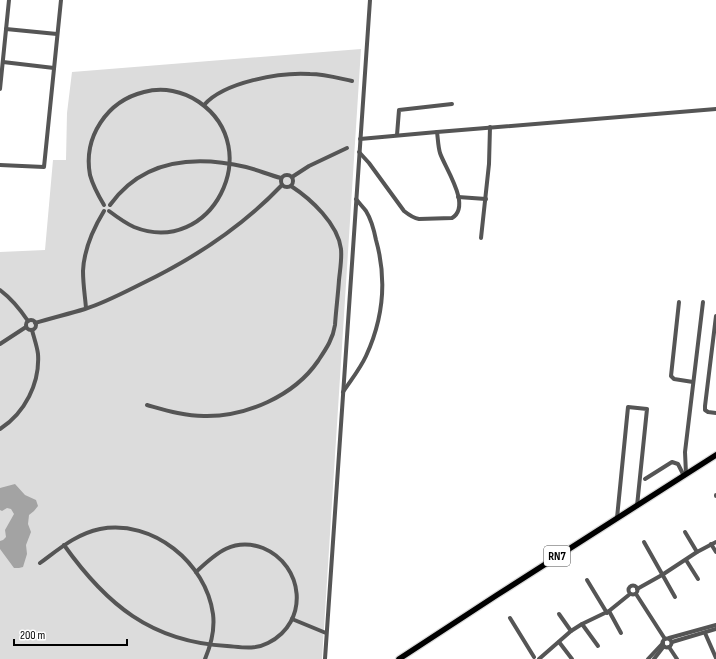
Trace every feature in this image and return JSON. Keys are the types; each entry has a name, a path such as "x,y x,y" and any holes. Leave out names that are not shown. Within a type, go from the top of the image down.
{"main road":[{"name":"RN7","path":"399,659 716,455"}],"street":[{"path":"0,89 9,0"},
{"path":"0,165 44,167 61,0"},
{"path":"325,659 342,392 370,0"},
{"path":"6,29 58,34"},
{"path":"3,62 54,68"},
{"path":"204,106 213,96 226,90 248,82 274,76 310,74 352,81"},
{"path":"156,90 177,92 191,97 204,106 219,122 224,131 229,147 230,164 226,185 218,200 208,213 189,225 168,231 146,230 125,223 106,211 93,185 90,175 89,155 94,135 101,121 111,110 119,103 132,96 146,91 156,90"},
{"path":"397,136 399,110 452,104"},
{"path":"360,139 716,109"},
{"path":"482,238 490,127"},
{"path":"359,152 404,211 414,218 438,220 452,218 456,216 458,210 458,197 454,182 440,154 437,132"},
{"path":"292,177 315,163 347,148"},
{"path":"86,308 83,271 86,249 95,226 106,211 110,209 110,205 118,194 133,181 169,164 192,161 217,162 248,167 282,178"},
{"path":"0,290 10,297 28,321 32,320 35,323 86,308 153,278 220,240 264,204 282,185 282,178 287,174 292,177"},
{"path":"292,177 292,186"},
{"path":"147,405 175,412 204,416 233,413 253,407 277,397 297,385 311,371 328,346 334,333 335,325 341,256 339,242 330,224 320,210 301,192 292,186 287,187 282,185"},
{"path":"458,197 486,199"},
{"path":"342,392 356,374 366,356 376,330 382,299 380,252 369,218 356,199"},
{"path":"104,205 110,205"},
{"path":"679,302 671,376 674,380 693,382"},
{"path":"685,475 685,452 703,302"},
{"path":"716,316 705,406 705,410 708,412 716,413"},
{"path":"0,344 26,327 26,323 28,321"},
{"path":"0,428 22,409 36,380 38,354 32,330 35,327 35,323"},
{"path":"26,327 29,330 32,330"},
{"path":"617,518 628,407 647,409 637,506"},
{"path":"645,479 672,462 678,464 685,475"},
{"path":"40,563 64,545 86,533 102,529 122,528 137,531 170,545 184,556 196,572 210,599 213,616 213,632 205,659"},
{"path":"685,532 697,552"},
{"path":"644,542 675,596"},
{"path":"636,594 638,589 697,552 716,542"},
{"path":"711,544 716,552"},
{"path":"64,545 91,580 104,594 122,609 155,629 177,638 210,646 256,648 268,644 280,636 288,628 296,610 297,596 295,582 289,569 280,558 269,551 256,546 240,545 228,547 219,552 196,572"},
{"path":"686,560 698,579"},
{"path":"587,580 622,633"},
{"path":"630,594 630,587 634,586 638,589"},
{"path":"510,618 536,659 571,631 582,624 608,612 630,594 636,594"},
{"path":"636,594 677,659"},
{"path":"559,614 571,631"},
{"path":"292,619 326,633"},
{"path":"582,624 598,646"},
{"path":"648,659 666,642 716,625"},
{"path":"654,659 666,642 716,629"},
{"path":"705,633 716,658"},
{"path":"559,642 572,659"}],"shaded area":[{"path":"361,49 322,659 0,659 0,252 45,250 53,160 66,160 67,113 72,72"},
{"path":"15,484 25,495 36,500 38,506 29,515 28,524 31,532 26,545 27,554 23,567 19,568 14,568 0,549 0,541 6,537 5,530 14,514 11,509 7,508 2,511 0,510 0,488"}]}
